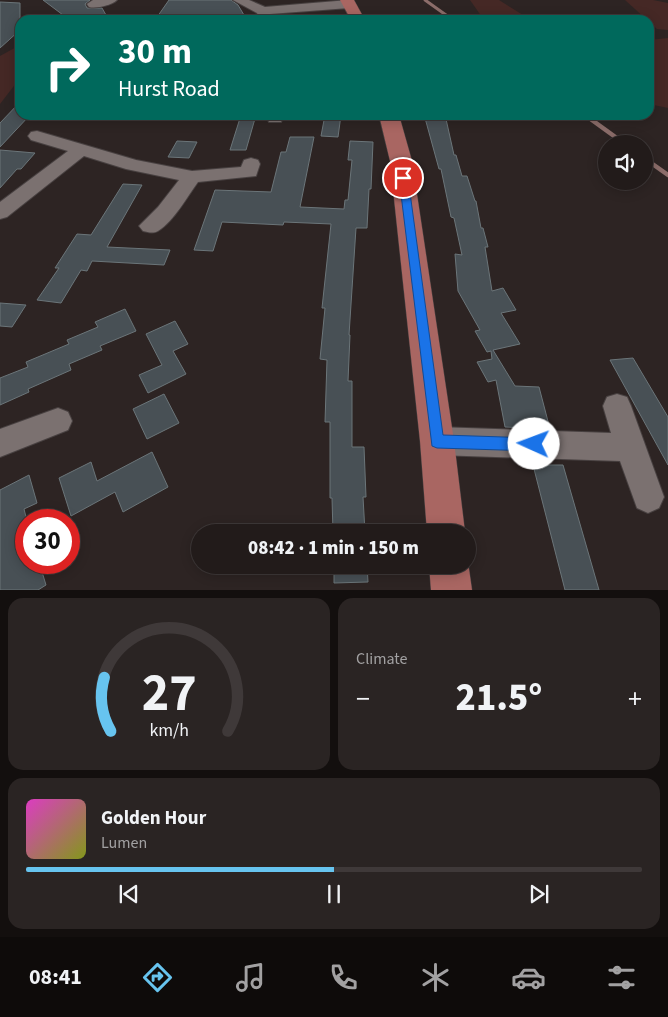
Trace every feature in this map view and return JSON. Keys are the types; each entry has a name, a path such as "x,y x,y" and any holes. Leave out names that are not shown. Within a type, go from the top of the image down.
{"main road":[{"path":"348,2 355,15"},
{"path":"390,120 401,161 437,441 445,524"},
{"path":"450,574 452,590"}],"street":[{"path":"93,4 111,0"},
{"path":"239,0 262,15"},
{"path":"270,15 348,2"},
{"path":"37,136 133,165 192,177 249,172 251,164"},
{"path":"0,212 82,149"},
{"path":"150,226 171,213 192,177"},
{"path":"617,406 648,497"},
{"path":"0,443 58,421"},
{"path":"437,441 631,448"}],"shaded area":[{"path":"470,0 499,0 523,15 480,15"},
{"path":"625,0 653,0 668,3 668,30 657,29 654,26 654,15 642,15"},
{"path":"668,38 668,108 654,105 654,39"},
{"path":"15,48 15,84 0,104 0,56"}],"building":[{"path":"43,0 90,0 85,4 87,8 102,8 106,15 63,15"},
{"path":"169,0 231,0 238,5 244,15 158,15"},
{"path":"0,2 20,3 20,15 15,15 15,34 0,48"},
{"path":"15,107 15,120 25,120 0,147 0,123"},
{"path":"239,120 255,120 246,150 230,150"},
{"path":"324,120 340,120 338,137 321,136"},
{"path":"426,120 446,120 454,155 456,155 462,176 467,176 476,201 481,228 483,228 488,247 485,247 492,291 503,288 516,310 501,313 520,344 493,350 515,386 539,387 550,429 505,427 496,380 488,382 477,362 492,359 491,351 487,352 475,331 480,330 458,291 455,254 462,255 454,218 451,217 441,169 439,169"},
{"path":"290,137 314,137 300,207 344,209 345,200 348,200 352,160 348,160 350,141 373,142 367,228 356,228 349,335 348,381 352,381 352,447 364,447 366,497 363,497 365,524 333,524 332,498 330,498 330,422 325,422 327,360 320,359 325,308 322,308 331,224 284,222 283,225 222,222 213,251 194,250 215,190 271,192 281,152 286,152"},
{"path":"177,141 197,142 189,158 168,157"},
{"path":"0,150 35,153 0,188"},
{"path":"123,184 142,185 107,247 170,250 164,265 92,261 87,271 81,270 61,303 37,300 59,268 55,268 77,234 91,235"},
{"path":"0,303 26,305 12,327 0,326"},
{"path":"125,309 136,331 100,346 102,350 69,364 71,370 28,389 29,392 0,405 0,378 28,367 26,362 69,344 67,340 98,327 95,322"},
{"path":"175,321 188,344 173,351 186,374 148,393 139,375 162,365 146,334"},
{"path":"633,358 668,417 668,465 610,360"},
{"path":"164,394 179,423 147,439 133,409"},
{"path":"152,452 168,487 123,512 115,492 80,511 80,509 69,509 59,478 91,462 97,481"},
{"path":"533,465 563,465 599,590 565,590"},
{"path":"29,475 37,503 24,509 15,509 15,574 43,574 46,585 38,590 0,590 0,490"},
{"path":"334,574 368,574 368,582 334,583"}],"waterway":[{"path":"425,0 446,15"},
{"path":"592,120 613,135"},
{"path":"653,164 668,175"}],"route":[{"path":"403,178 437,441 534,444"}]}
